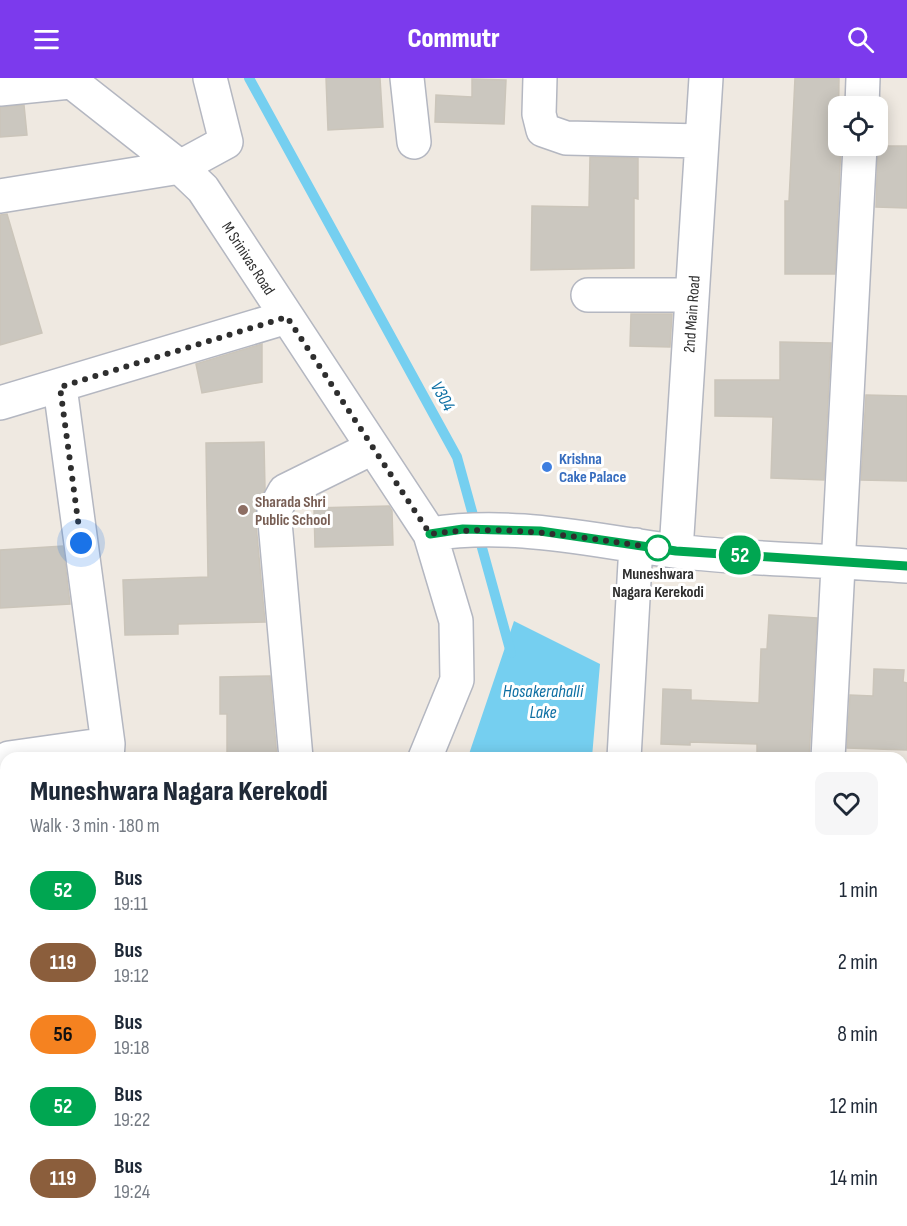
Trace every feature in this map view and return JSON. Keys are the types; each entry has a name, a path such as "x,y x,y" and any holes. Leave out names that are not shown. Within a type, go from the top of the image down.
{"street":[{"path":"0,196 180,167 226,142 210,78"},
{"path":"407,78 414,142"},
{"path":"540,78 538,114 543,130 566,138 702,141"},
{"name":"2nd Main Road","path":"676,551 705,78"},
{"path":"862,96 863,78"},
{"path":"0,89 69,80"},
{"name":"M Srinivas Road","path":"69,80 180,167 203,189 430,534 456,621 458,680 428,752"},
{"path":"828,752 859,156"},
{"path":"588,296 692,296"},
{"path":"0,403 60,387 287,317"},
{"path":"60,387 107,751"},
{"path":"295,752 274,511 285,491 372,448"},
{"path":"430,534 463,529 540,531 676,551 907,566"},
{"path":"624,752 636,545"}],"water":[{"name":"Hosakerahalli Lake","path":"514,621 600,664 592,752 470,752"}],"building":[{"path":"326,78 380,78 383,127 328,130"},
{"path":"795,78 839,78 839,96 828,96 828,156 841,156 835,274 785,274 785,201 789,201"},
{"path":"472,79 506,80 504,124 435,122 436,95 472,97"},
{"path":"24,105 27,135 0,137 0,107"},
{"path":"888,146 907,146 907,208 876,207 878,156 888,156"},
{"path":"590,157 638,158 638,199 634,198 634,268 531,270 532,206 589,207"},
{"path":"7,214 42,333 0,345 0,215"},
{"path":"631,314 672,314 670,347 630,346"},
{"path":"780,342 831,343 824,480 771,478 773,417 715,416 715,380 780,380"},
{"path":"262,344 262,382 202,393 196,364"},
{"path":"866,395 907,396 907,481 861,480"},
{"path":"264,442 265,489 255,513 265,622 178,624 178,634 125,635 123,580 208,577 206,443"},
{"path":"389,506 392,511 393,545 315,547 314,508"},
{"path":"63,546 70,604 0,608 0,550"},
{"path":"769,615 817,618 809,752 757,752 757,744 690,742 690,745 661,744 663,689 691,690 691,700 759,703 761,649 767,649"},
{"path":"874,669 904,670 903,682 907,683 907,750 847,748 850,695 873,696"},
{"path":"270,676 276,752 227,752 227,714 220,714 220,677"}],"waterway":[{"name":"V304","path":"249,78 457,457 511,653"}],"bus line":[{"name":"52","path":"430,534 463,529 540,531 676,551 907,566"}],"place":[{"name":"Krishna Cake Palace","path":"547,467"},
{"name":"Sharada Shri Public School","path":"243,510"},
{"name":"Muneshwara Nagara Kerekodi","path":"658,548"}],"route":[{"path":"81,543 60,387 287,317 430,534 463,529 540,531 658,548"}]}
